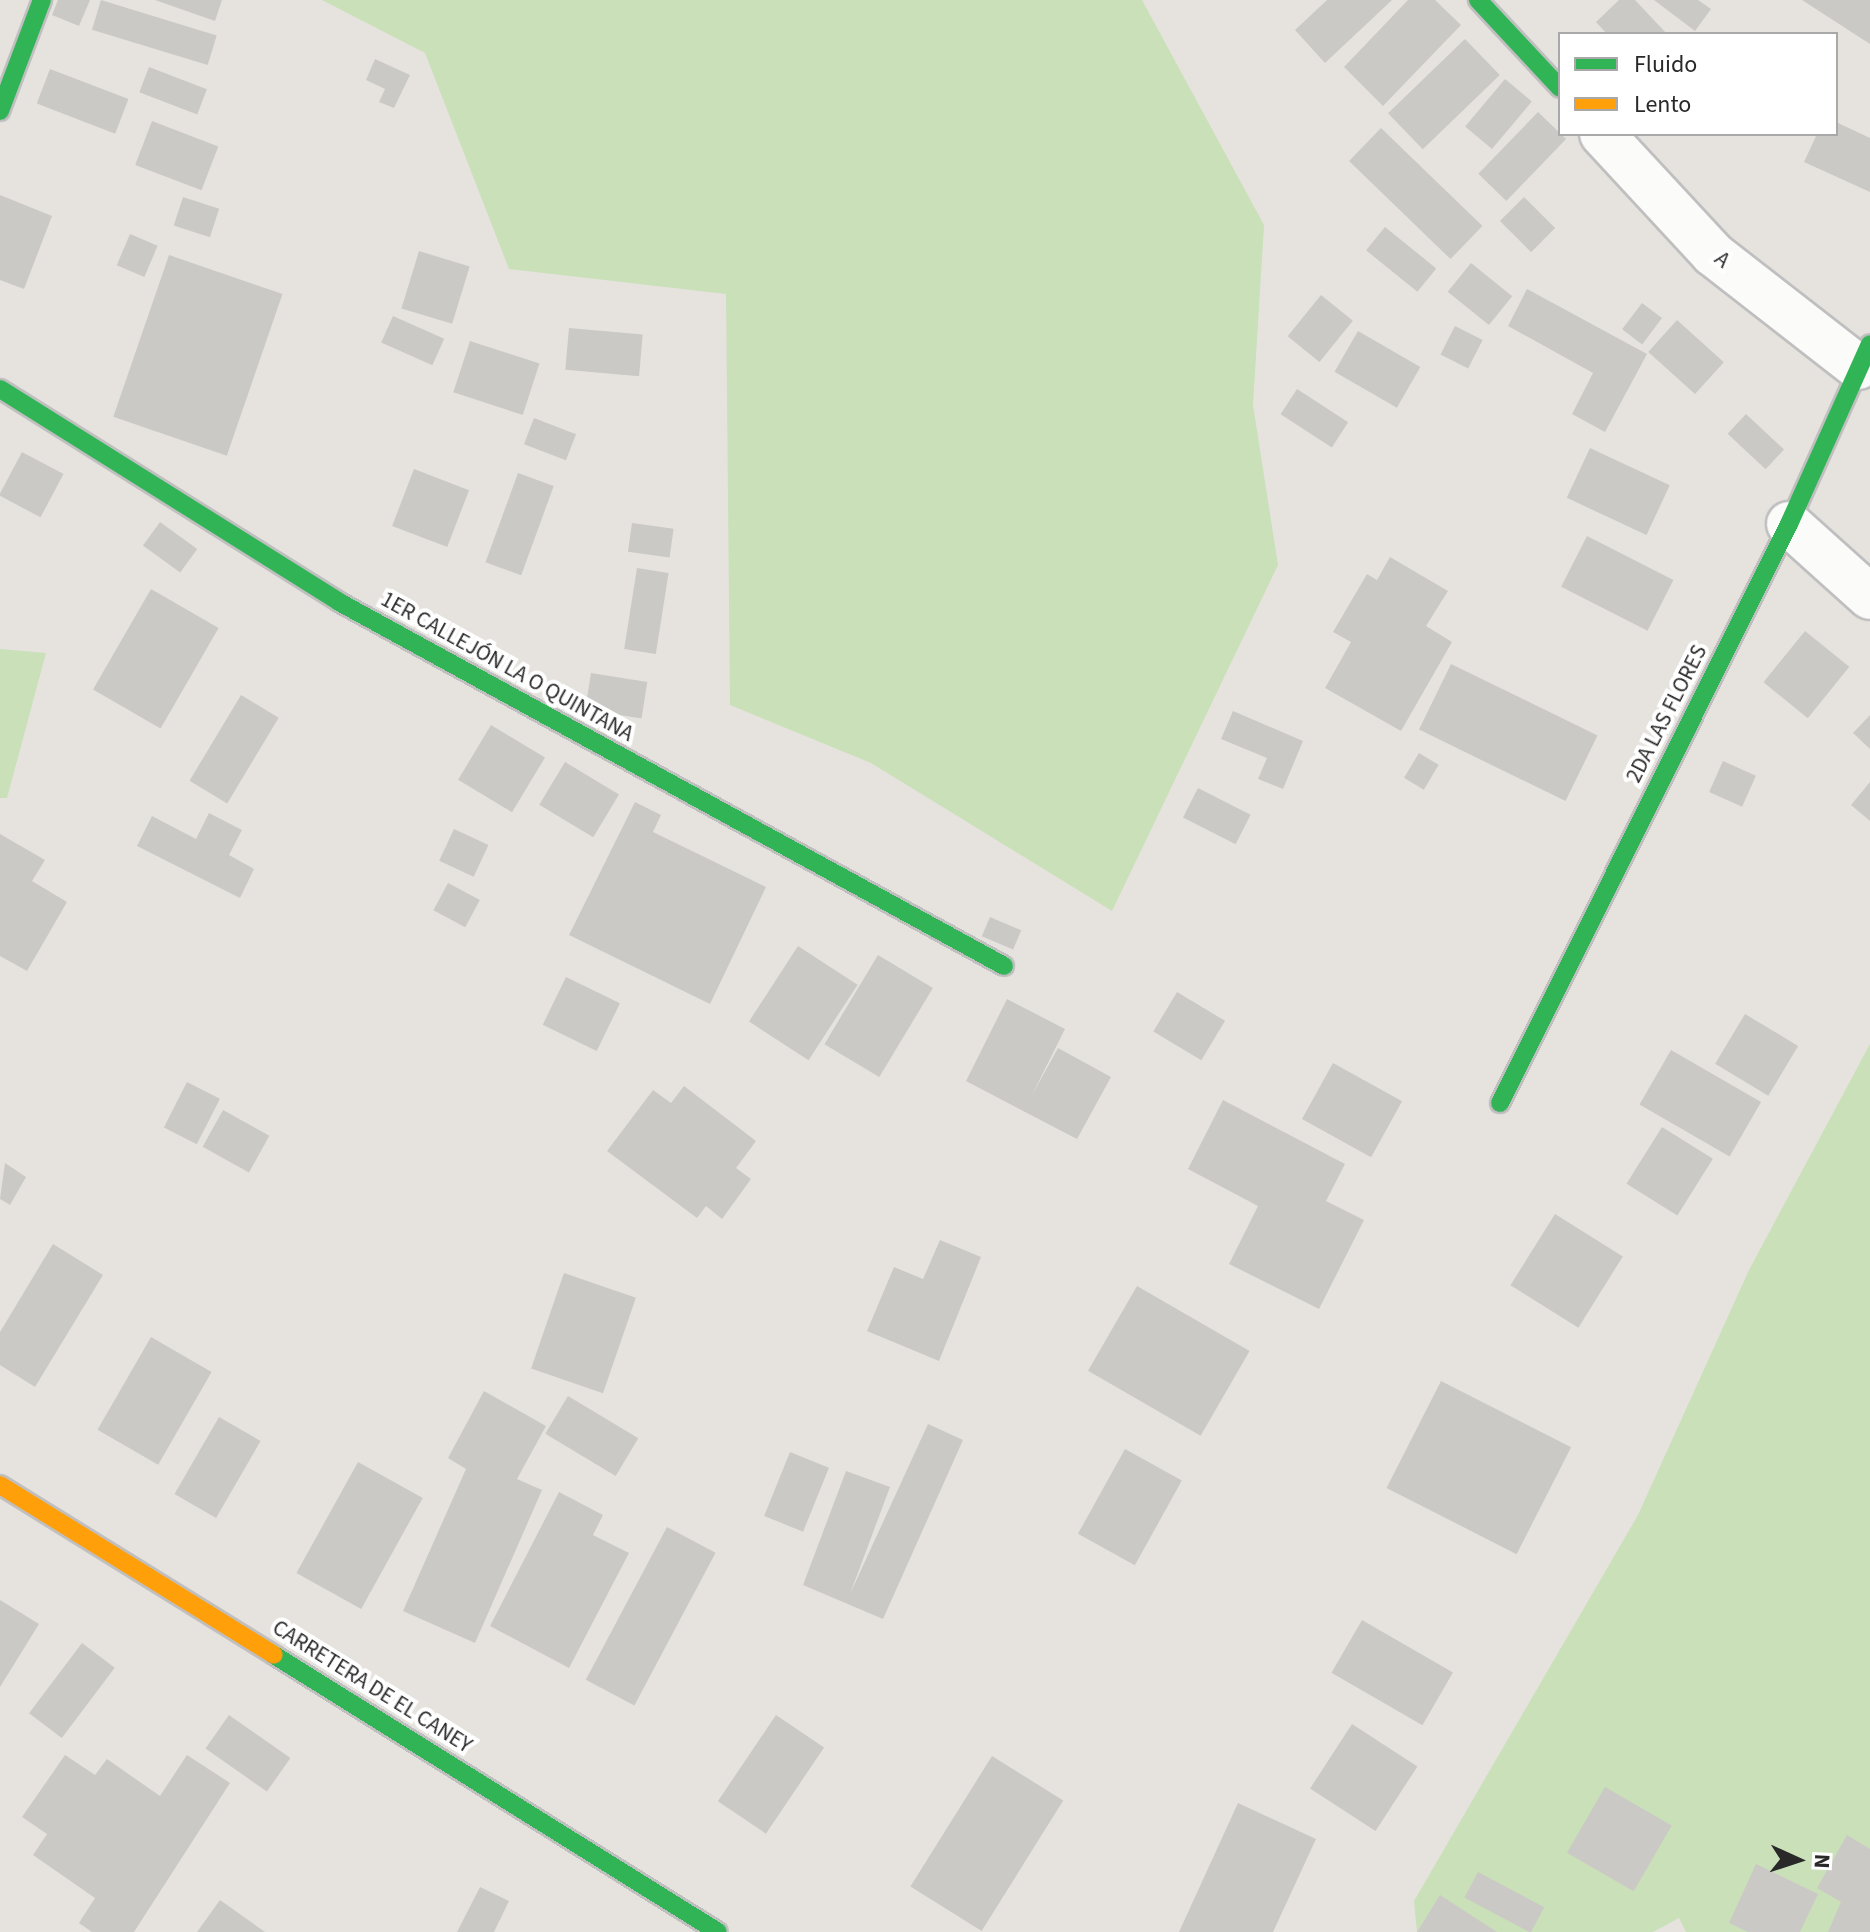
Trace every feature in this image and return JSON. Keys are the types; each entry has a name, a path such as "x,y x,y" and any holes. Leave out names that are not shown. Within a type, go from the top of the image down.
{"street":[{"path":"0,111 42,0"},
{"path":"1478,0 1558,86"},
{"name":"A","path":"1604,136 1713,254 1864,356"},
{"name":"2DA LAS FLORES","path":"1500,1103 1789,524 1864,356"},
{"name":"1ER CALLEJÓN LA O QUINTANA","path":"0,389 339,602 1004,966"},
{"path":"1789,524 1870,597"},
{"name":"CARRETERA DE EL CANEY","path":"0,1485 718,1932"}],"green space":[{"path":"322,0 1142,0 1264,225 1253,405 1278,565 1112,911 871,763 730,705 726,294 509,269 425,53"},
{"path":"0,649 46,653 7,798 0,798"},
{"path":"1870,1044 1870,1932 1686,1932 1679,1918 1653,1932 1417,1932 1414,1901 1638,1515 1749,1270"}],"building":[{"path":"58,0 90,0 79,26 52,15"},
{"path":"101,0 217,35 208,65 92,30"},
{"path":"155,0 222,0 215,21"},
{"path":"1327,0 1392,0 1325,63 1295,30"},
{"path":"1408,0 1435,0 1461,25 1383,106 1344,67"},
{"path":"1619,0 1635,0 1665,32 1605,32 1596,22"},
{"path":"1654,0 1698,0 1711,9 1695,31"},
{"path":"1802,0 1870,0 1870,44"},
{"path":"1465,39 1500,75 1423,149 1388,113"},
{"path":"375,59 410,75 394,108 379,102 385,89 366,80"},
{"path":"149,67 207,89 197,114 139,92"},
{"path":"50,69 128,99 115,134 37,104"},
{"path":"1505,79 1532,101 1492,149 1465,126"},
{"path":"1538,112 1558,131 1558,136 1566,139 1506,201 1478,174"},
{"path":"152,121 218,146 201,190 135,165"},
{"path":"1838,123 1870,138 1870,192 1804,162 1816,136 1838,136"},
{"path":"1381,128 1482,226 1450,259 1349,161"},
{"path":"0,195 52,216 24,289 0,280"},
{"path":"183,197 219,209 210,237 174,226"},
{"path":"1524,197 1555,228 1531,252 1500,221"},
{"path":"1385,227 1436,269 1417,292 1366,250"},
{"path":"130,234 158,246 144,277 117,265"},
{"path":"419,251 470,266 452,324 401,308"},
{"path":"169,255 282,294 227,456 113,417"},
{"path":"1471,263 1512,296 1489,325 1448,292"},
{"path":"1527,289 1647,354 1605,432 1572,414 1593,373 1508,326"},
{"path":"1321,295 1353,321 1320,362 1288,336"},
{"path":"1642,303 1662,318 1642,344 1622,329"},
{"path":"393,316 444,339 432,365 381,342"},
{"path":"1677,320 1724,362 1695,394 1648,352"},
{"path":"1455,326 1483,340 1468,369 1440,355"},
{"path":"569,328 643,334 639,376 565,370"},
{"path":"1358,331 1420,367 1397,408 1334,372"},
{"path":"470,341 539,364 523,415 453,392"},
{"path":"1297,389 1348,422 1332,447 1281,414"},
{"path":"1746,414 1784,449 1766,469 1728,434"},
{"path":"534,418 576,434 566,460 524,444"},
{"path":"1590,448 1670,485 1647,535 1567,498"},
{"path":"22,452 63,474 40,517 0,496"},
{"path":"414,469 469,490 447,547 392,526"},
{"path":"518,473 554,486 521,575 486,562"},
{"path":"160,522 197,549 180,572 143,545"},
{"path":"632,523 674,529 670,558 628,552"},
{"path":"1587,536 1673,580 1648,631 1561,587"},
{"path":"1390,557 1448,591 1426,626 1452,642 1401,731 1325,688 1351,642 1333,632 1367,574 1377,580"},
{"path":"637,568 669,573 656,654 624,649"},
{"path":"151,589 219,628 161,728 93,689"},
{"path":"1805,631 1849,667 1808,718 1763,682"},
{"path":"1451,664 1598,735 1566,801 1419,730"},
{"path":"591,673 647,682 642,718 585,710"},
{"path":"241,695 279,718 227,803 189,781"},
{"path":"1233,711 1303,741 1283,789 1258,779 1267,758 1221,739"},
{"path":"1870,715 1870,749 1853,733"},
{"path":"491,725 545,757 512,812 458,780"},
{"path":"1419,753 1439,765 1424,790 1404,778"},
{"path":"1723,761 1756,776 1742,807 1709,792"},
{"path":"565,762 619,794 593,837 539,805"},
{"path":"1870,782 1870,821 1851,805"},
{"path":"1198,788 1251,815 1236,844 1183,817"},
{"path":"635,802 661,815 653,832 766,887 710,1004 569,935"},
{"path":"209,813 242,830 229,855 254,869 240,898 137,846 152,816 196,839"},
{"path":"454,829 488,845 474,877 439,861"},
{"path":"0,834 45,860 32,881 67,902 27,971 0,956"},
{"path":"448,883 480,900 465,927 433,910"},
{"path":"990,917 1021,930 1013,950 982,936"},
{"path":"798,946 858,985 809,1060 749,1021"},
{"path":"878,955 933,988 879,1077 824,1044"},
{"path":"566,977 620,1003 597,1051 543,1025"},
{"path":"1177,992 1225,1021 1201,1060 1153,1031"},
{"path":"1007,999 1065,1029 1031,1097 1058,1048 1111,1077 1077,1139 966,1081"},
{"path":"1745,1014 1798,1046 1768,1096 1715,1064"},
{"path":"1671,1050 1761,1102 1730,1157 1640,1105"},
{"path":"1333,1063 1402,1101 1371,1157 1302,1119"},
{"path":"187,1082 220,1099 197,1144 164,1127"},
{"path":"684,1086 756,1141 736,1168 751,1179 722,1219 706,1206 697,1218 607,1151 653,1090 671,1103"},
{"path":"1223,1100 1345,1164 1326,1201 1364,1220 1319,1309 1229,1264 1258,1206 1188,1169"},
{"path":"223,1110 269,1136 249,1172 203,1147"},
{"path":"1662,1127 1713,1159 1677,1216 1626,1184"},
{"path":"5,1163 26,1177 10,1205 0,1199"},
{"path":"1555,1214 1623,1256 1578,1328 1510,1285"},
{"path":"940,1240 981,1257 939,1361 867,1331 894,1267 923,1279"},
{"path":"53,1244 103,1275 35,1387 0,1365 0,1332"},
{"path":"564,1273 636,1298 603,1393 531,1368"},
{"path":"1137,1286 1250,1351 1201,1436 1088,1371"},
{"path":"151,1337 212,1372 158,1465 98,1430"},
{"path":"1441,1381 1571,1447 1517,1554 1387,1488"},
{"path":"484,1391 546,1426 517,1479 542,1490 475,1643 403,1611 466,1469 448,1458"},
{"path":"568,1396 638,1438 616,1476 545,1434"},
{"path":"219,1417 261,1441 216,1518 174,1494"},
{"path":"928,1424 963,1440 883,1619 803,1585 846,1471 890,1487 850,1594"},
{"path":"1125,1449 1182,1481 1135,1565 1078,1534"},
{"path":"790,1452 829,1468 803,1532 764,1516"},
{"path":"358,1462 423,1498 361,1609 296,1573"},
{"path":"559,1492 603,1515 593,1535 629,1553 569,1668 490,1626"},
{"path":"667,1527 716,1553 634,1706 586,1680"},
{"path":"0,1600 39,1624 0,1687"},
{"path":"1362,1620 1453,1672 1422,1725 1332,1673"},
{"path":"82,1643 115,1668 62,1738 29,1713"},
{"path":"229,1715 290,1758 267,1792 205,1749"},
{"path":"776,1715 824,1747 766,1834 718,1801"},
{"path":"1352,1724 1417,1766 1375,1831 1310,1789"},
{"path":"65,1755 95,1775 107,1759 160,1796 187,1755 230,1783 134,1932 92,1932 79,1923 95,1898 33,1855 47,1834 22,1817"},
{"path":"992,1756 1063,1801 982,1931 910,1887"},
{"path":"1605,1787 1672,1826 1634,1891 1567,1853"},
{"path":"1238,1803 1316,1839 1273,1932 1179,1932"},
{"path":"1847,1835 1870,1849 1870,1932 1828,1932 1841,1902 1817,1888"},
{"path":"1756,1864 1818,1894 1800,1932 1748,1932 1729,1923"},
{"path":"1478,1872 1544,1907 1529,1932 1464,1898"},
{"path":"480,1887 509,1901 494,1932 457,1932"},
{"path":"1440,1895 1497,1932 1417,1932"},
{"path":"220,1900 265,1932 197,1932"}],"traffic: fast":[{"path":"0,111 42,0"},
{"path":"1478,0 1558,86"},
{"path":"1500,1103 1789,524 1870,344"},
{"path":"0,389 339,602 1004,966"},
{"path":"274,1655 718,1932"}],"traffic: slow":[{"path":"0,1485 274,1655"}]}
